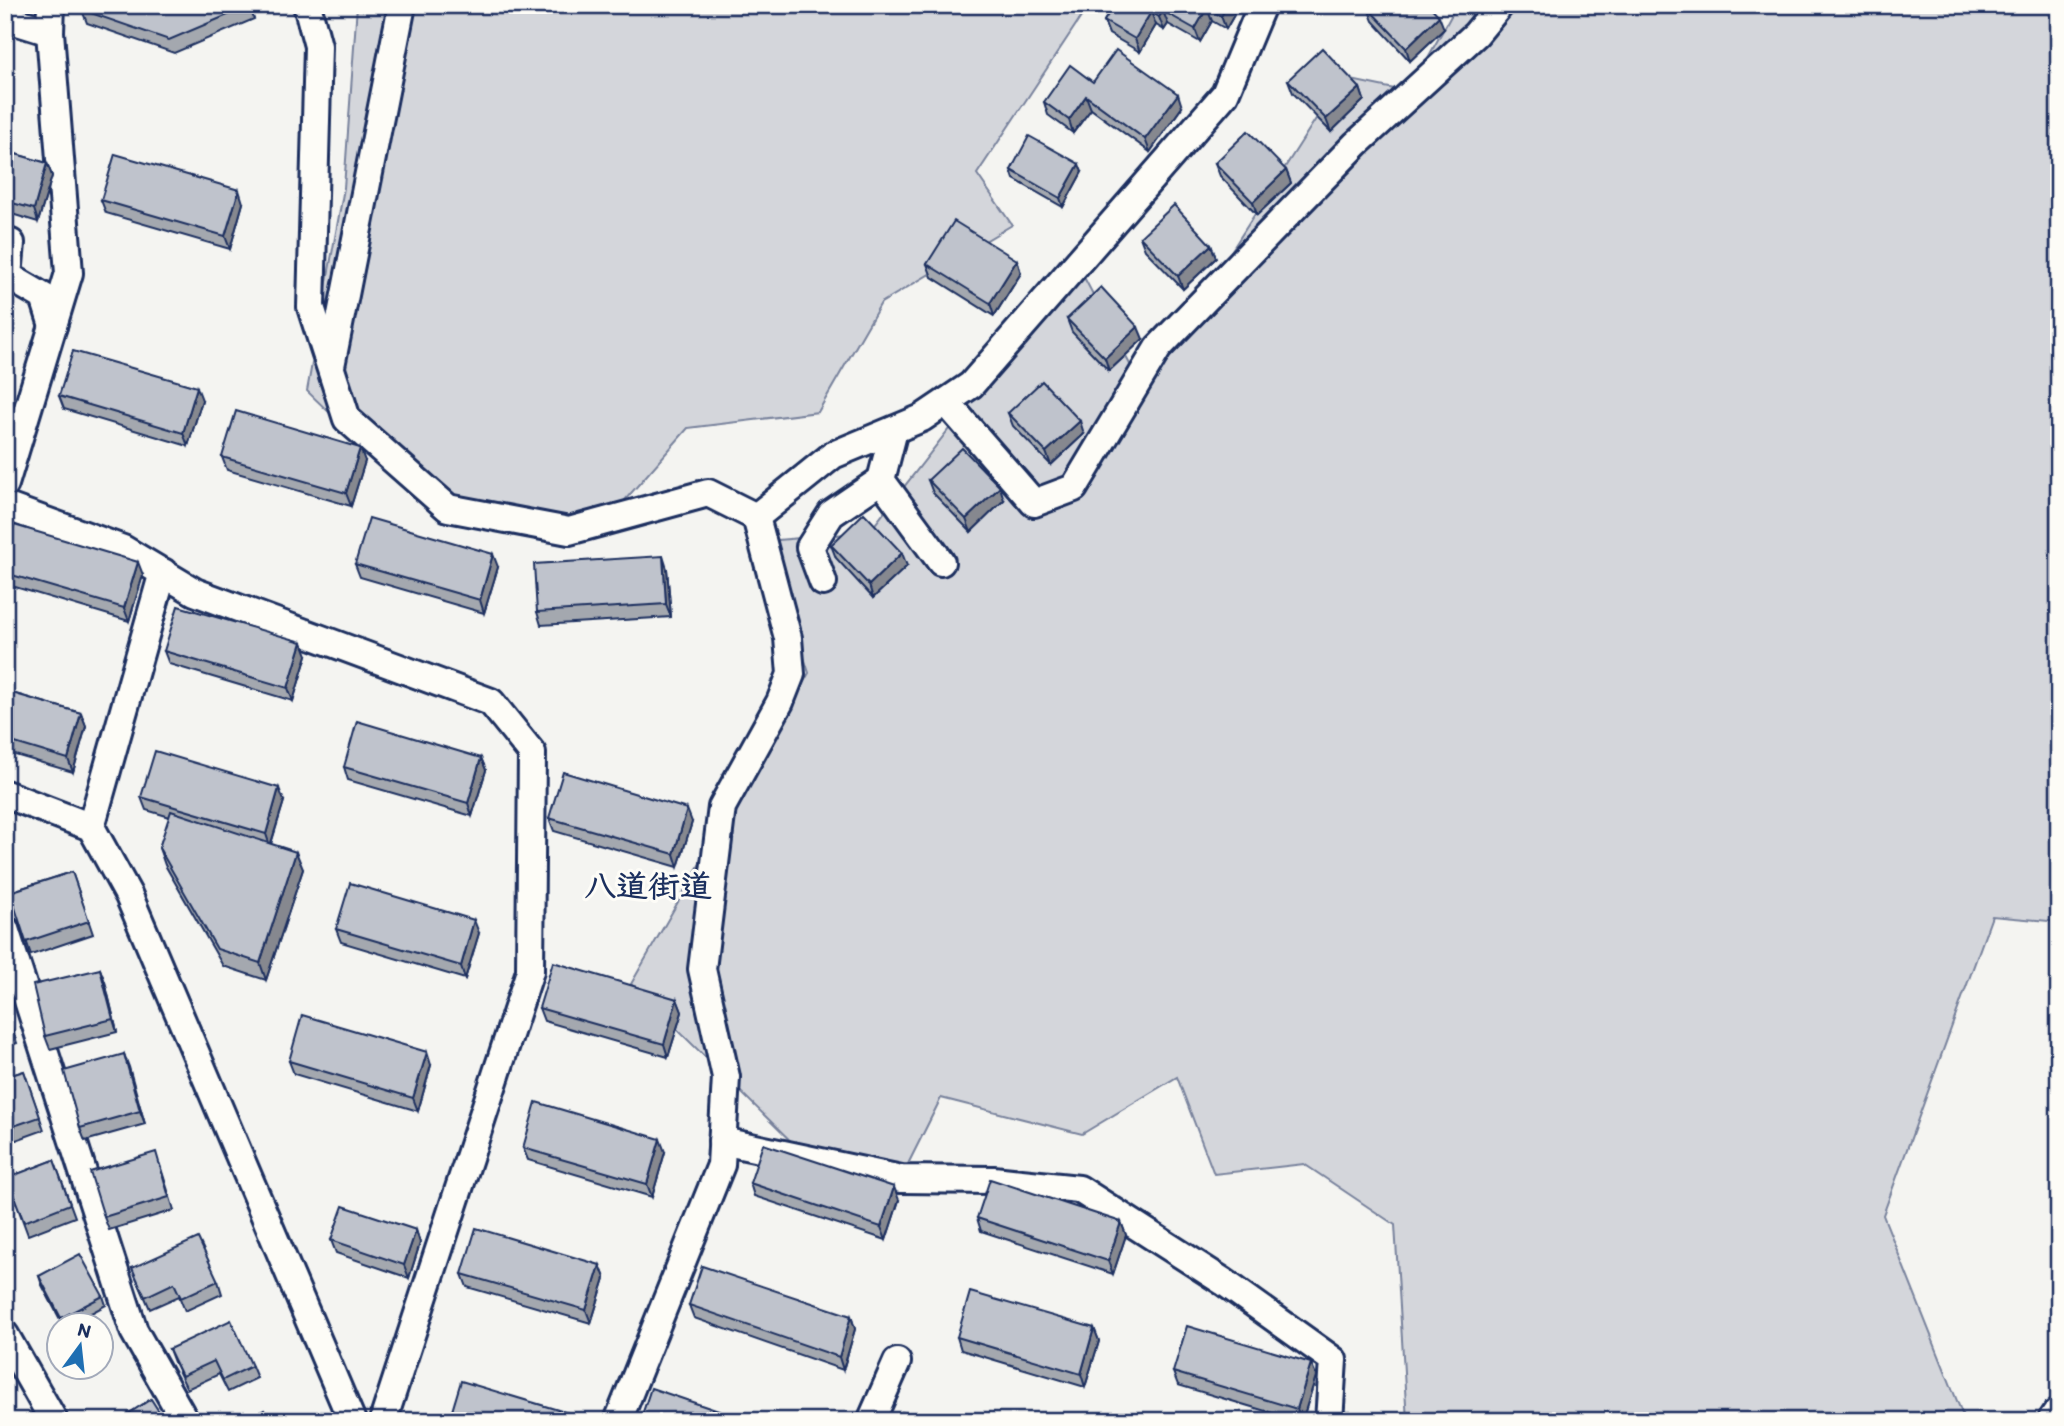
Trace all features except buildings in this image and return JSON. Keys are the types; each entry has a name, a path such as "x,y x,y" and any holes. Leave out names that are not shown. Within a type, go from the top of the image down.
{"street":[{"path":"5,484 69,273 50,32 51,5"},
{"path":"307,5 318,46 312,307 347,419 448,508 569,531 708,493 757,517 788,639 791,674 780,702 722,807 702,969 726,1076 721,1165 618,1421"},
{"path":"331,368 402,5"},
{"path":"757,517 833,455 922,418 971,385 1225,94 1262,5"},
{"path":"946,402 1034,503 1074,488 1157,348 1356,144 1476,34 1500,5"},
{"path":"5,18 50,32"},
{"path":"11,243 8,276 44,296 53,326"},
{"path":"823,582 810,547 831,514 881,480 894,430"},
{"path":"881,480 942,562"},
{"path":"5,506 123,549 195,592 491,702 532,753 530,971 383,1421"},
{"path":"91,827 163,572"},
{"path":"5,794 91,827 129,896 352,1421"},
{"path":"5,929 134,1331 185,1421"},
{"path":"722,1141 901,1179 993,1180 1079,1189 1224,1282 1333,1360 1329,1421"},
{"path":"5,1335 54,1421"},
{"path":"871,1421 897,1362"},
{"path":"2055,1421 2059,1415"}],"shaded area":[{"path":"357,5 1089,5 977,174 1012,225 881,303 818,412 688,428 604,524 426,506 307,391 344,188"},
{"path":"1457,5 2059,5 2059,922 1992,916 1883,1215 1965,1421 1407,1421 1395,1225 1304,1164 1214,1174 1177,1077 1082,1134 941,1098 877,1226 631,984 809,673 767,541 869,532 1077,264 1143,389 1342,78 1409,92"}],"district":[{"name":"八道街道","path":"648,886"}]}
